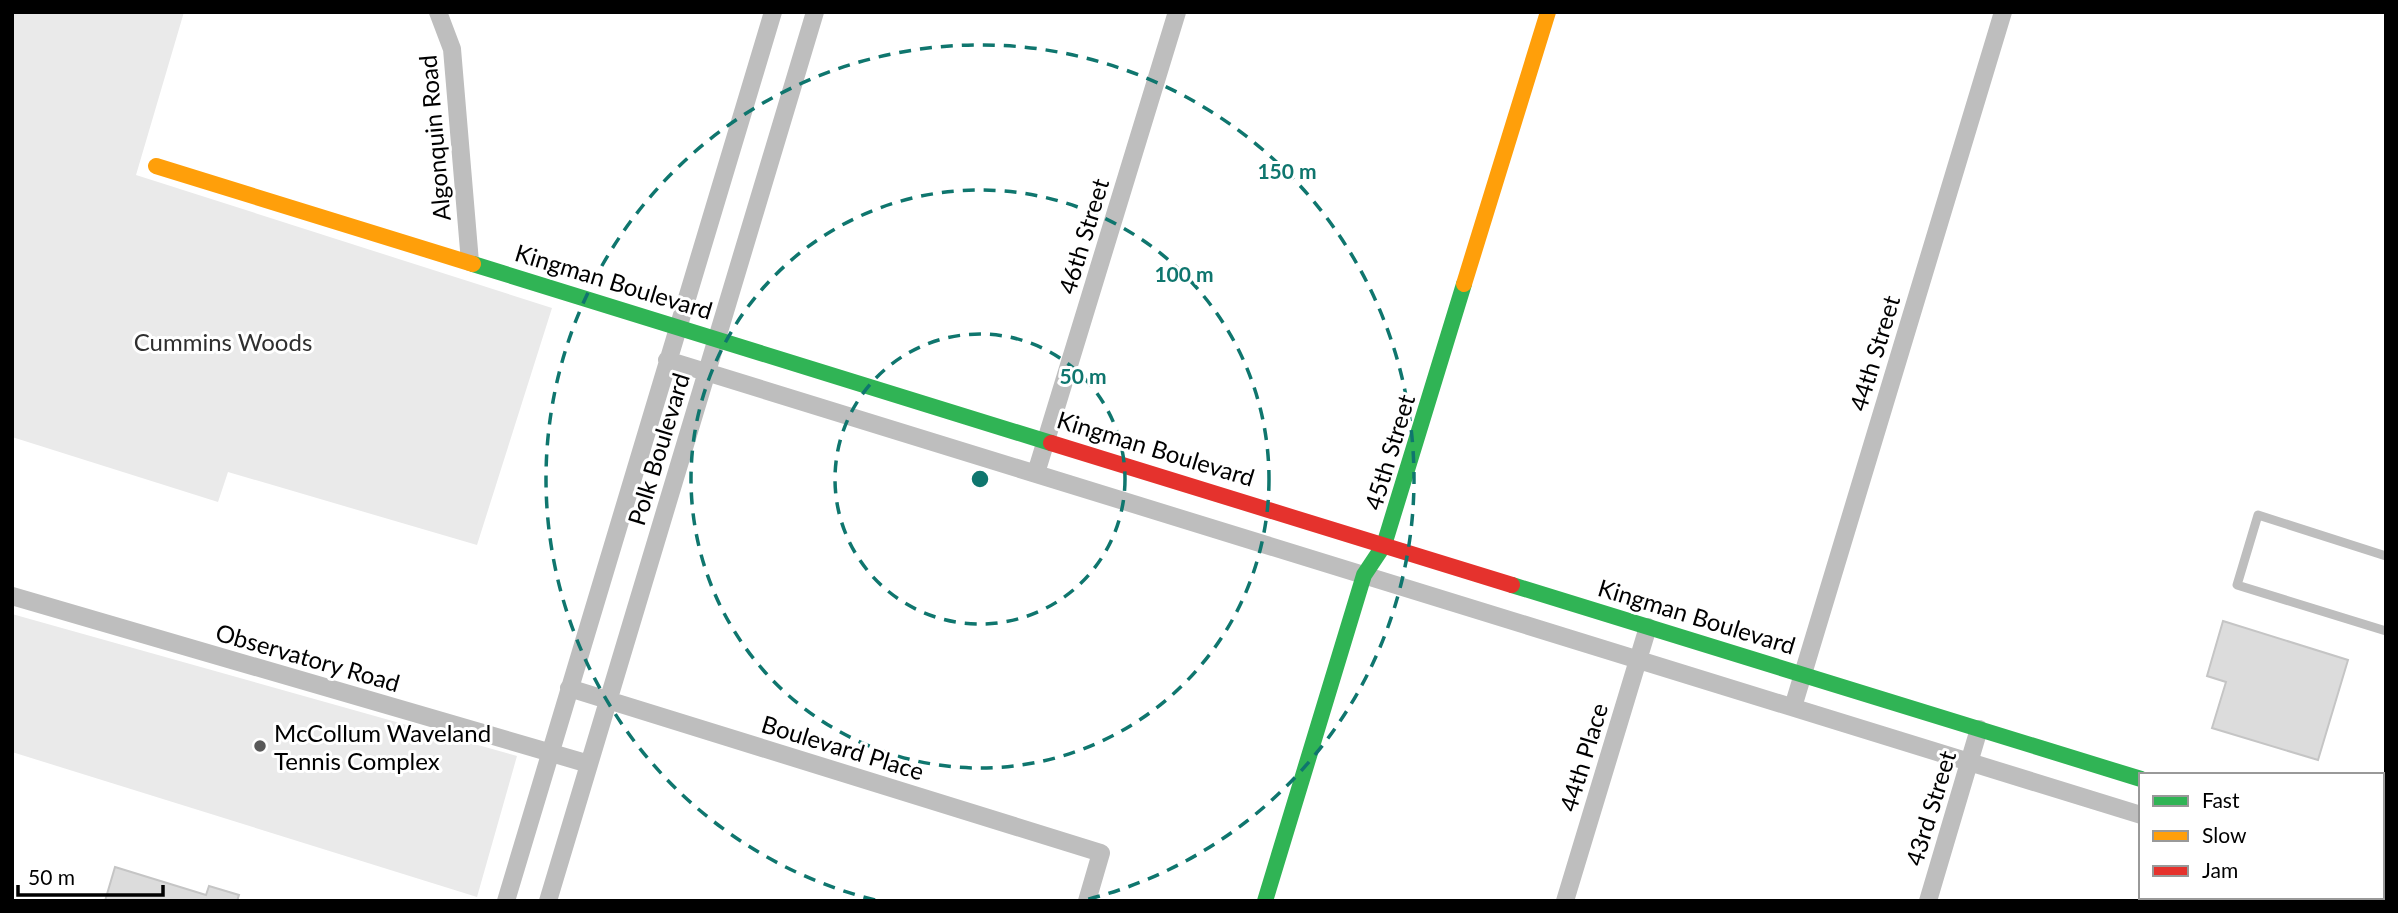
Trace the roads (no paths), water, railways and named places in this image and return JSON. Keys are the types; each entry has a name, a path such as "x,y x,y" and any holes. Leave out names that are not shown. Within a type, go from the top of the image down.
{"street":[{"name":"Algonquin Road","path":"438,12 452,49 470,262"},
{"name":"Polk Boulevard","path":"506,901 773,12"},
{"name":"Polk Boulevard","path":"548,901 815,12"},
{"name":"46th Street","path":"1037,474 1177,12"},
{"name":"45th Street","path":"1265,901 1364,575 1384,545 1548,12"},
{"name":"44th Street","path":"1793,707 2003,12"},
{"name":"Kingman Boulevard","path":"156,166 2139,778"},
{"path":"667,360 2139,814"},
{"name":"Observatory Road","path":"12,596 589,764"},
{"name":"44th Place","path":"1565,901 1648,627"},
{"name":"Boulevard Place","path":"569,688 1101,853 1087,901"},
{"name":"43rd Street","path":"1928,901 1979,729"}],"lane":[{"path":"2386,556 2258,515 2237,584 2386,631"}],"place":[{"name":"McCollum Waveland Tennis Complex","path":"260,746"}],"park label":[{"name":"Cummins Woods","path":"223,341"}]}
